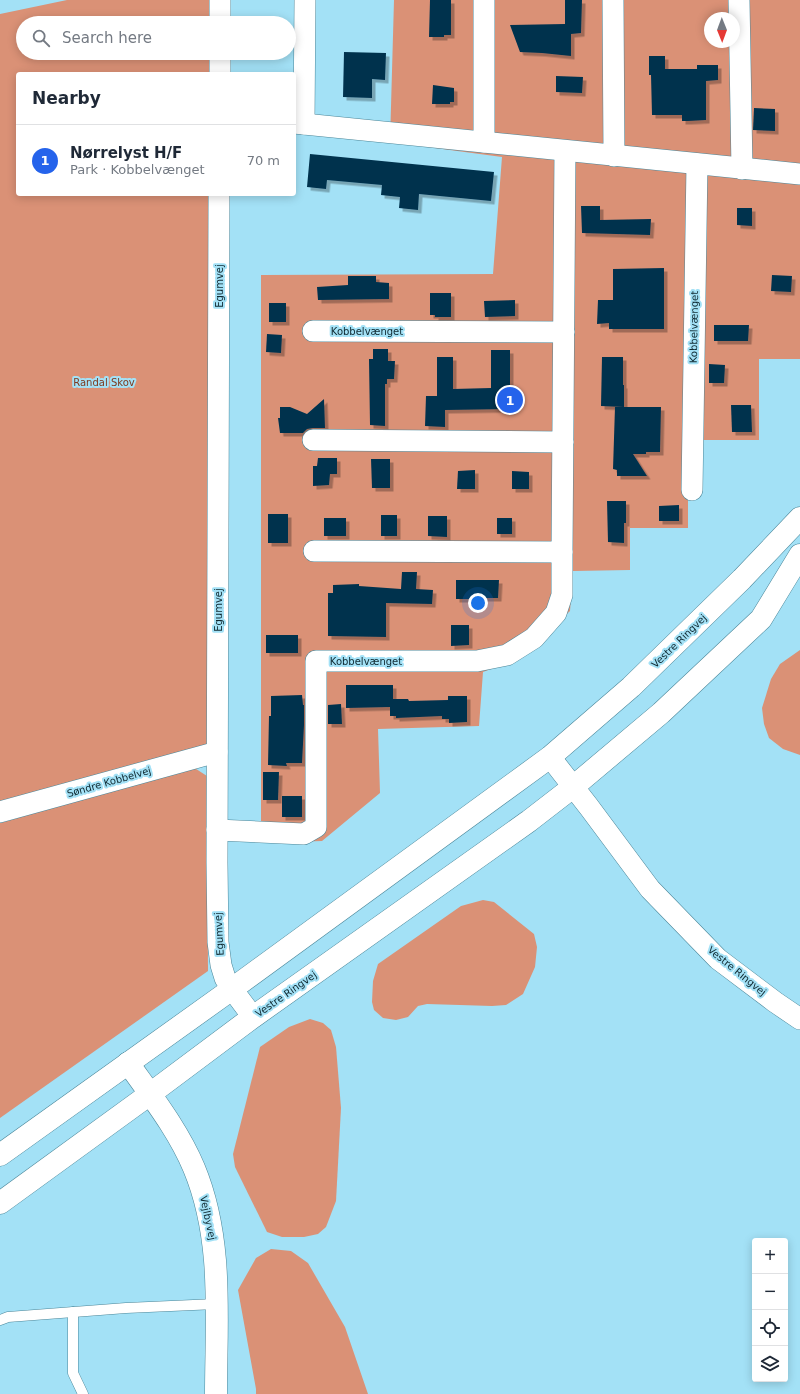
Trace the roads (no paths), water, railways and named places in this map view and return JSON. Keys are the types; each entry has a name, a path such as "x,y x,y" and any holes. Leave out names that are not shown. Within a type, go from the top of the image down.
{"main road":[{"name":"Vestre Ringvej","path":"0,1155 232,989 550,757 631,687 742,579 800,518"},
{"name":"Vestre Ringvej","path":"0,1203 253,1017 529,821 573,787 661,713 760,619 800,555"},
{"name":"Vejlbyvej","path":"128,1063 161,1108 179,1138 194,1169 205,1202 213,1235 216,1270 216,1394"}],"street":[{"path":"220,0 220,16"},
{"path":"305,0 299,123 800,174"},
{"path":"484,0 484,142"},
{"path":"613,0 614,156"},
{"path":"739,0 742,169"},
{"path":"220,60 220,72"},
{"name":"Kobbelvænget","path":"217,830 304,834 316,827 316,661 477,661 507,655 534,638 556,614 562,595 565,151"},
{"name":"Kobbelvænget","path":"692,490 697,164"},
{"name":"Egumvej","path":"219,196 217,752 218,942 221,966 225,978 253,1017"},
{"name":"Kobbelvænget","path":"314,331 564,332"},
{"path":"313,440 562,442"},
{"path":"314,552 562,552"},
{"name":"Søndre Kobbelvej","path":"0,812 217,752"},
{"name":"Vestre Ringvej","path":"550,757 650,889 677,918 718,959 774,1002 800,1019"}],"lane":[{"path":"0,1320 8,1317 126,1308 216,1304"},
{"path":"73,1312 73,1372 83,1394"}],"place":[{"name":"Nørrelyst H/F","path":"510,400"}],"park label":[{"name":"Randal Skov","path":"104,382"}]}
